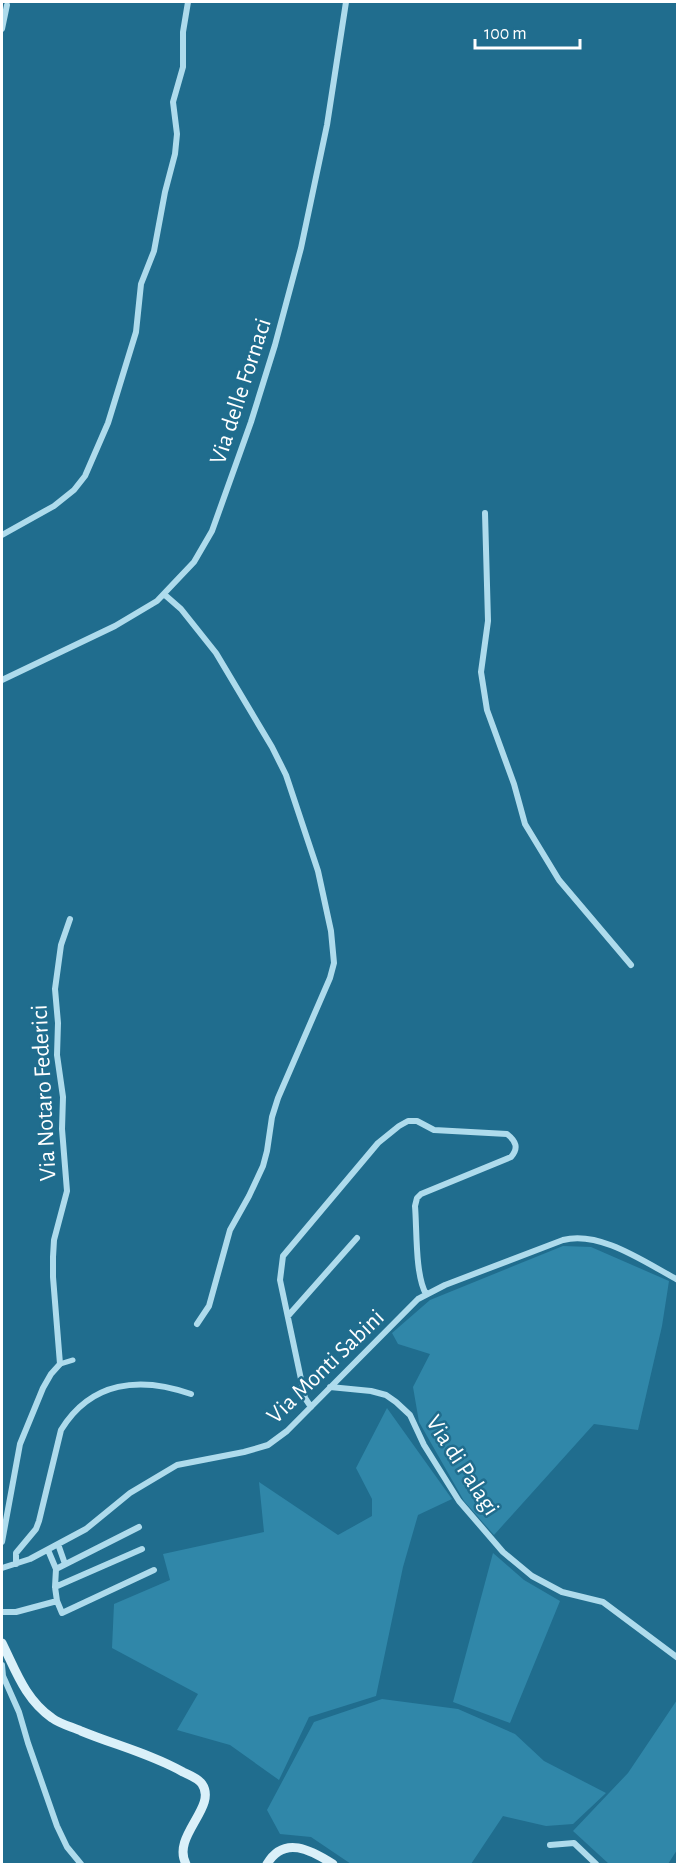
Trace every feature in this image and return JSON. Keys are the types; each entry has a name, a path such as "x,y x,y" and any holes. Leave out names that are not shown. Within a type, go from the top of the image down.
{"main road":[{"path":"2,1643 20,1682 34,1702 53,1719 173,1766 201,1783 204,1791 202,1804 183,1843 184,1860"},
{"path":"267,1864 281,1849 293,1848 313,1853 333,1864"}],"street":[{"path":"2,535 47,510 74,490 85,476 108,423 136,332 141,284 154,251 175,154 177,134 173,102 183,67 183,32 188,2"},
{"name":"Via delle Fornaci","path":"2,680 127,620 165,595 194,562 212,531 276,345 301,248 327,125 346,2"},
{"path":"2,29 7,5"},
{"path":"485,513 488,621 481,672 487,710 514,784 525,824 559,880 631,965"},
{"path":"165,595 181,609 216,652 272,747 286,776 318,871 335,957 330,978 278,1098 263,1166 230,1230 209,1306 197,1324"},
{"name":"Via Notaro Federici","path":"60,1364 53,1277 54,1240 66,1191 62,1129 63,1097 57,1055 58,1023 55,995 61,945 70,919"},
{"path":"310,1407 305,1398 280,1280 283,1256 386,1134 408,1121 417,1121 434,1130 507,1134 514,1139 516,1146 511,1157 421,1194 417,1198 415,1206 419,1266 422,1287 426,1294"},
{"name":"Via Monti Sabini","path":"2,1568 30,1559 86,1529 130,1493 177,1465 268,1445 287,1431 426,1294 563,1240 577,1237 592,1239 622,1251 678,1280"},
{"path":"288,1317 357,1238"},
{"path":"2,1542 20,1444 51,1374 60,1364 73,1360"},
{"path":"16,1563 16,1554 39,1521 61,1430 68,1418 79,1407 91,1397 114,1386 153,1386 190,1394"},
{"name":"Via di Palagi","path":"330,1387 371,1391 386,1395 396,1402 410,1415 424,1445 459,1501 503,1552 532,1576 562,1592 603,1602 678,1658"},
{"path":"56,1569 139,1527"},
{"path":"58,1544 65,1564"},
{"path":"55,1587 142,1549"},
{"path":"48,1550 56,1569 55,1587 62,1613 154,1570"},
{"path":"2,1612 16,1612 57,1601"},
{"path":"2,1665 3,1682 19,1712 57,1826 78,1863"},
{"path":"550,1845 574,1843 590,1863"}],"shaded area":[{"path":"563,1246 591,1247 669,1281 662,1326 638,1430 594,1424 494,1535 464,1501 419,1422 413,1387 430,1354 398,1344 392,1333 430,1300"},
{"path":"387,1408 452,1499 418,1515 403,1567 376,1696 309,1717 279,1780 230,1745 177,1730 198,1694 112,1648 114,1604 170,1580 163,1554 264,1532 259,1482 338,1535 372,1516 372,1499 356,1468"},
{"path":"493,1553 524,1580 560,1601 510,1723 453,1702"},
{"path":"382,1699 458,1709 515,1734 544,1761 606,1793 573,1824 546,1826 503,1816 471,1864 351,1864 311,1837 280,1834 267,1810 314,1722"},
{"path":"677,1700 677,1850 668,1864 609,1864 573,1831 628,1773"}]}
